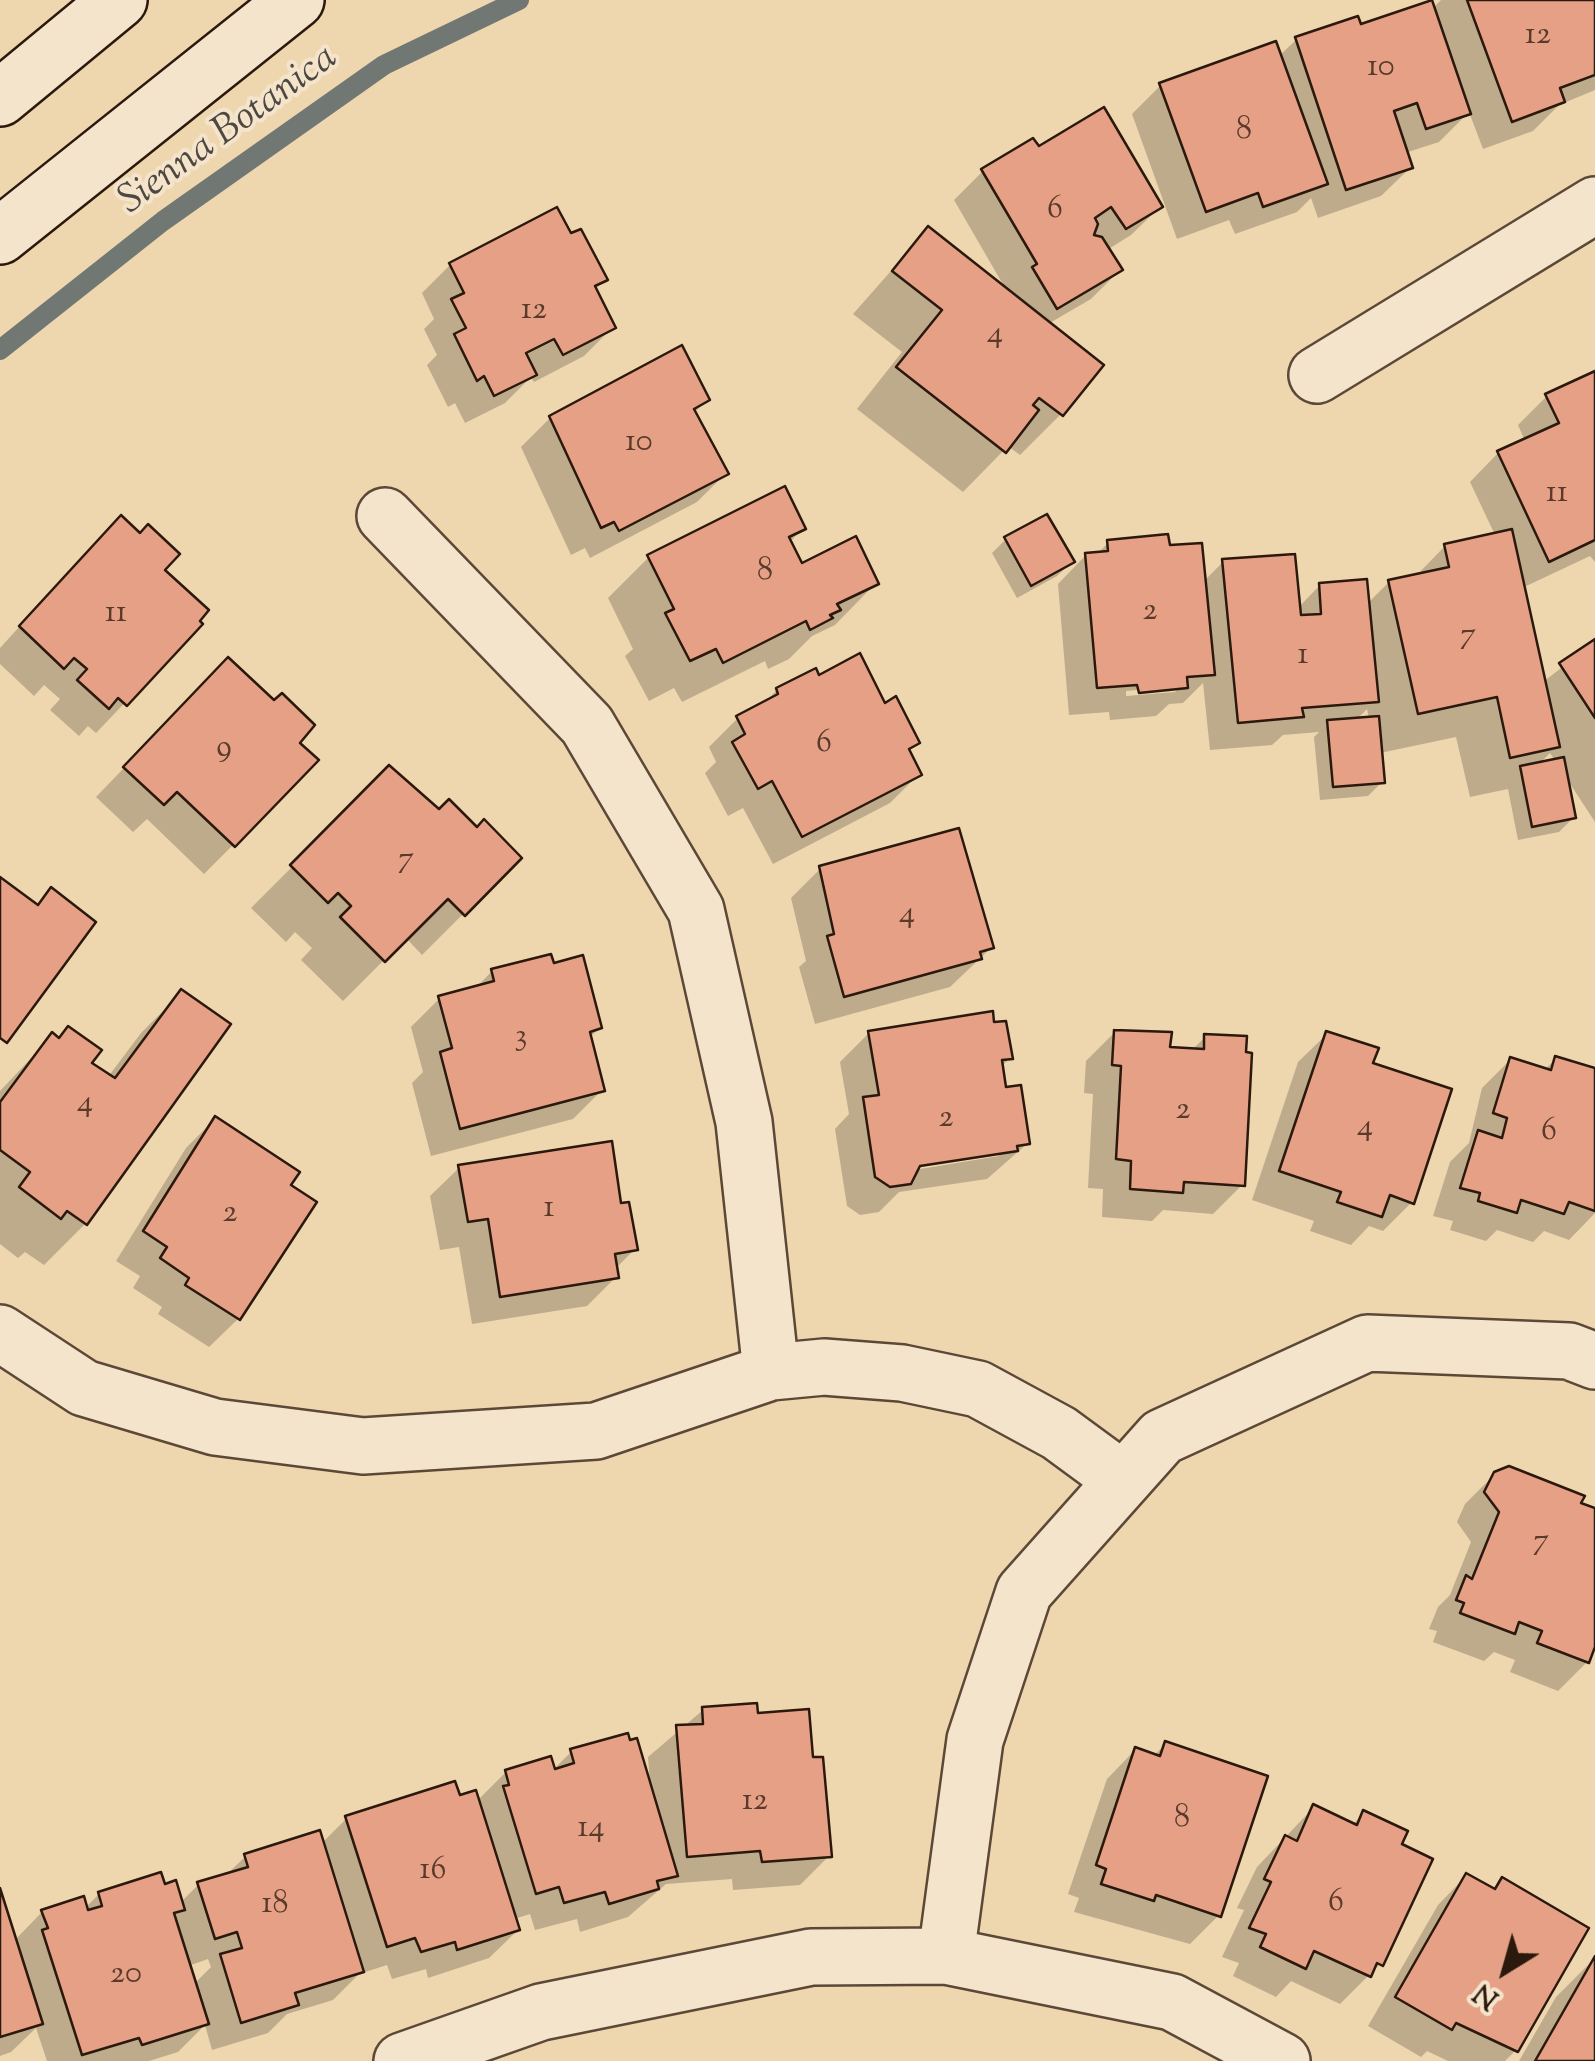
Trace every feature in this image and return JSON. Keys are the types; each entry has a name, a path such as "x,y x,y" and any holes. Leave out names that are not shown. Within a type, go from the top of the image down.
{"street":[{"path":"0,98 119,0"},
{"path":"5,222 296,0"},
{"path":"1317,375 1595,205"},
{"path":"385,516 587,725 696,910 744,1122 770,1372"},
{"path":"0,1333 84,1388 215,1427 363,1446 596,1431 770,1372 824,1367 902,1372 978,1389 1058,1433 1123,1480"},
{"path":"946,1956 975,1740 1024,1592 1162,1437 1367,1343 1569,1351 1595,1361"},
{"path":"402,2061 541,2012 811,1957 946,1956 1172,2002 1282,2061"}],"building":[{"path":"1432,0 1471,114 1426,129 1417,103 1394,111 1413,168 1346,190 1295,37 1358,16 1361,24"},
{"path":"1467,0 1595,0 1595,75 1560,88 1565,102 1512,122"},
{"path":"1276,41 1328,184 1263,207 1258,193 1206,212 1159,83"},
{"path":"1104,107 1163,207 1126,229 1111,207 1095,218 1098,224 1094,235 1102,237 1123,270 1057,309 1032,267 1037,264 981,169 1033,138 1039,146"},
{"path":"557,207 571,233 581,229 608,280 595,286 616,328 563,355 554,339 526,353 537,375 494,396 484,376 477,381 454,334 466,328 451,299 464,293 449,263"},
{"path":"928,226 1104,365 1063,416 1039,398 1033,405 1039,410 1006,453 896,367 942,310 892,271"},
{"path":"682,345 710,400 694,409 729,474 619,531 614,522 601,528 549,416"},
{"path":"1595,371 1595,540 1549,562 1497,451 1559,423 1545,394"},
{"path":"785,486 806,529 789,537 802,563 856,536 879,584 837,604 841,610 830,615 833,618 810,630 806,621 723,663 716,649 690,661 665,613 674,609 647,555"},
{"path":"1047,514 1075,562 1031,586 1004,537"},
{"path":"121,515 140,533 148,524 180,554 165,570 209,610 200,621 203,624 127,706 118,698 109,709 77,680 87,669 74,658 64,669 19,626"},
{"path":"1512,529 1560,747 1510,758 1497,697 1418,714 1388,580 1449,567 1444,544"},
{"path":"1168,534 1170,545 1202,543 1215,675 1187,677 1188,688 1139,693 1137,685 1097,688 1085,553 1108,551 1107,540"},
{"path":"1295,554 1301,615 1321,614 1319,583 1367,579 1379,702 1302,708 1304,717 1238,723 1222,559"},
{"path":"1595,639 1595,718 1559,663"},
{"path":"860,653 885,703 896,696 920,743 909,749 922,775 802,837 772,781 758,789 732,742 745,734 736,716 778,694 776,688 816,668 819,675"},
{"path":"228,657 274,700 282,693 315,725 300,743 319,760 235,847 177,792 164,805 123,767"},
{"path":"1379,716 1385,783 1333,787 1327,720"},
{"path":"1564,757 1576,818 1532,827 1520,766"},
{"path":"389,765 439,809 449,799 477,827 484,819 522,858 465,916 448,899 385,962 340,917 351,906 338,893 328,903 290,865"},
{"path":"959,828 994,948 980,952 982,959 844,997 827,936 834,934 819,866"},
{"path":"0,877 38,905 51,887 96,922 7,1043 0,1038"},
{"path":"551,954 554,963 583,955 602,1028 590,1032 605,1091 460,1129 440,1052 452,1048 438,996 494,981 491,969"},
{"path":"181,989 231,1024 87,1225 67,1211 61,1219 19,1187 30,1172 0,1150 0,1102 52,1032 59,1038 68,1026 102,1050 92,1063 115,1078"},
{"path":"993,1011 994,1022 1006,1021 1013,1059 1002,1060 1006,1087 1021,1085 1030,1144 1017,1146 1018,1151 920,1166 911,1184 890,1187 875,1177 863,1097 879,1095 868,1031"},
{"path":"1114,1030 1172,1032 1170,1047 1204,1049 1204,1034 1247,1036 1246,1052 1252,1053 1245,1186 1184,1182 1183,1193 1130,1189 1131,1161 1116,1159 1121,1066 1112,1065"},
{"path":"1326,1031 1379,1048 1373,1063 1452,1089 1414,1204 1390,1195 1382,1217 1337,1202 1341,1192 1279,1171"},
{"path":"1555,1056 1595,1068 1595,1211 1569,1202 1564,1214 1521,1200 1517,1213 1478,1201 1480,1193 1460,1188 1478,1130 1502,1138 1507,1118 1493,1113 1510,1057 1551,1070"},
{"path":"215,1116 300,1172 291,1185 317,1202 240,1320 185,1285 189,1278 160,1258 167,1247 143,1231"},
{"path":"612,1141 621,1203 629,1202 638,1250 615,1254 619,1278 500,1297 488,1219 468,1222 458,1165"},
{"path":"1509,1466 1585,1496 1581,1503 1595,1508 1595,1647 1589,1663 1537,1643 1542,1631 1519,1622 1515,1634 1460,1613 1464,1603 1456,1600 1466,1575 1472,1579 1499,1512 1484,1492 1494,1472"},
{"path":"757,1703 758,1713 809,1709 813,1757 823,1757 832,1857 762,1862 760,1851 687,1857 676,1725 703,1724 702,1707"},
{"path":"628,1733 630,1740 637,1738 678,1876 657,1881 659,1889 609,1904 605,1892 564,1903 559,1887 536,1894 503,1786 509,1785 505,1770 551,1756 555,1769 574,1763 570,1749"},
{"path":"1165,1741 1268,1776 1221,1917 1156,1895 1154,1901 1101,1884 1106,1869 1096,1865 1135,1747 1160,1756"},
{"path":"455,1781 460,1795 476,1790 520,1930 457,1950 455,1942 421,1952 415,1938 387,1947 345,1816"},
{"path":"1313,1804 1357,1825 1363,1810 1408,1831 1402,1844 1433,1859 1383,1966 1377,1963 1371,1977 1314,1951 1306,1969 1260,1947 1266,1934 1249,1928 1271,1882 1264,1879 1285,1835 1297,1841"},
{"path":"320,1830 364,1972 295,1993 299,2005 241,2023 220,1954 242,1948 237,1932 215,1939 197,1882 248,1867 244,1854"},
{"path":"161,1872 165,1884 176,1880 185,1910 174,1913 209,2024 142,2045 139,2038 82,2055 42,1930 48,1928 41,1910 84,1896 88,1910 102,1906 98,1892"},
{"path":"1466,1873 1495,1889 1502,1877 1589,1928 1518,2052 1456,2023 1452,2030 1395,1997"},
{"path":"0,1888 43,2024 0,2037"},
{"path":"1595,1956 1595,2061 1535,2061"}],"waterway":[{"name":"Sienna Botanica","path":"0,350 163,221 384,65 519,0"}]}
